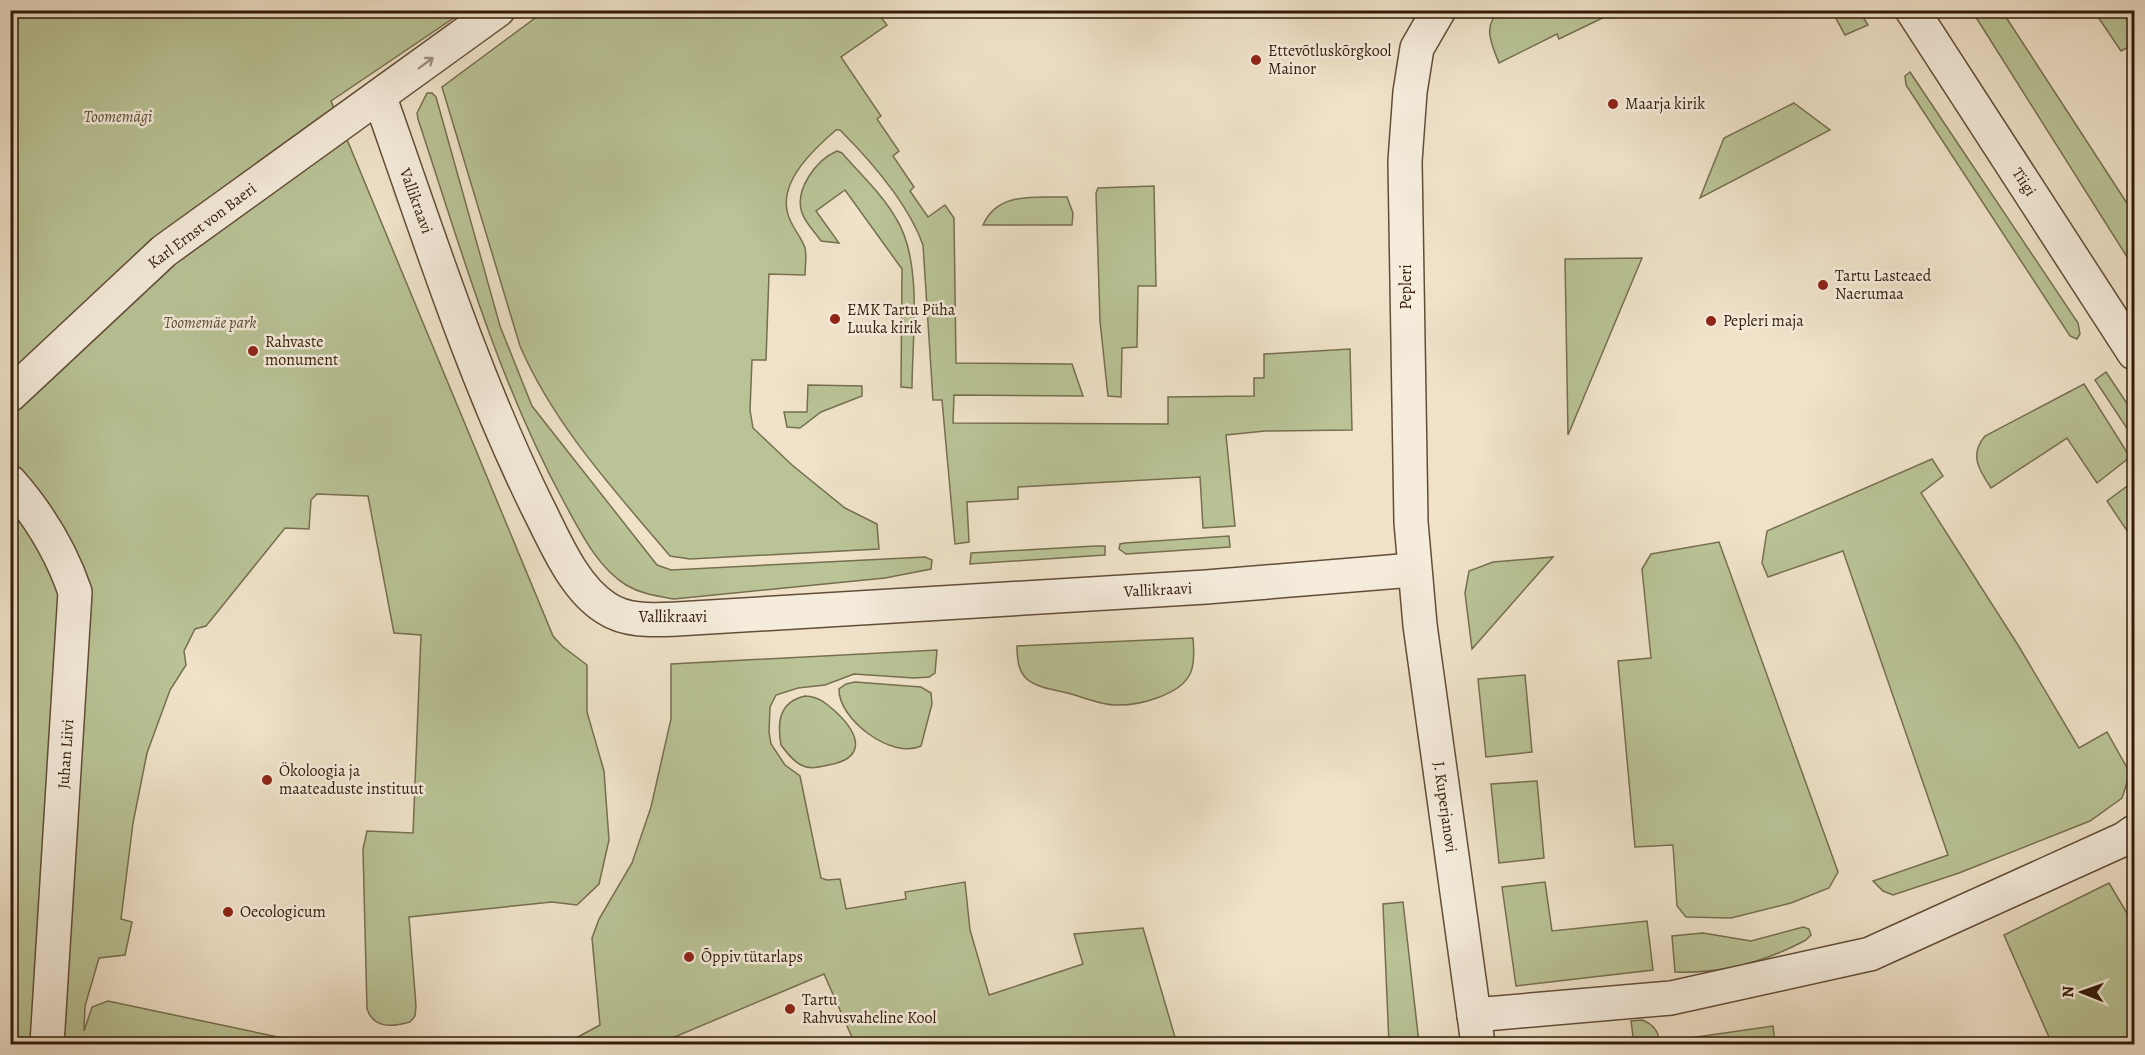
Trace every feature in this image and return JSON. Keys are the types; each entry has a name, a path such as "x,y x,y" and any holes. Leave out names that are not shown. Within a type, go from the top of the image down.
{"street":[{"path":"380,98 498,10"},
{"name":"Pepleri","path":"1413,570 1406,328 1406,161 1410,92 1417,48 1440,10"},
{"name":"Tiigi","path":"1912,10 2134,353"},
{"name":"Karl Ernst von Baeri","path":"10,395 164,251 380,98"},
{"name":"Vallikraavi","path":"380,98 494,415 570,567 590,595 607,609 641,620 677,619 1206,587 1413,570"},
{"name":"Juhan Liivi","path":"10,482 54,543 65,563 75,592 47,1044"},
{"name":"J. Kuperjanovi","path":"1413,570 1476,1030"},
{"path":"1476,1030 1671,998 1870,954 2124,839 2134,832"}],"green space":[{"path":"546,10 876,11 887,25 841,57 881,116 877,119 899,151 893,156 914,187 910,191 928,217 945,205 954,218 956,363 1072,364 1083,396 954,395 953,423 1168,424 1168,397 1254,396 1254,378 1264,378 1264,354 1350,349 1352,430 1265,431 1226,435 1235,526 1203,528 1200,477 1018,487 1018,499 967,502 969,542 955,544 942,400 933,400 923,245 908,214 888,184 852,142 840,130 836,130 801,165 789,187 787,210 805,248 805,275 769,274 766,360 752,360 750,410 753,428 792,465 845,508 877,524 879,549 690,559 670,556 587,456 550,403 534,375 520,346 442,87"},
{"path":"1501,10 1617,11 1559,39 1557,34 1499,63 1491,42 1490,29 1491,22"},
{"name":"Toomemäe park","path":"10,11 464,11 331,101 553,636 587,665 587,712 604,771 609,840 599,884 577,905 552,902 409,917 416,1006 415,1016 410,1022 384,1025 374,1020 367,1009 363,849 367,831 413,833 421,635 394,633 368,496 317,494 311,500 309,529 285,528 206,626 195,629 184,651 186,665 170,690 147,753 133,823 121,919 132,922 125,955 99,958 85,1006 84,1031 92,1007 108,1001 311,1044 11,1044"},
{"path":"1832,11 1859,11 1868,25 1845,35"},
{"path":"1972,11 2002,11 2134,214 2134,268"},
{"path":"2094,11 2122,11 2134,31 2134,44 2121,51"},
{"path":"1910,72 2078,323 2080,334 2077,339 2070,336 1906,85 1905,76"},
{"path":"427,93 432,93 436,97 500,326 532,406 657,565 671,570 925,557 932,560 931,569 885,578 674,599 637,591 606,569 590,548 564,502 519,409 500,362 418,119 417,113"},
{"path":"1794,103 1830,130 1700,198 1724,138"},
{"path":"837,151 842,153 885,202 905,238 913,279 912,388 901,387 902,269 845,190 816,211 839,243 821,241 802,213 801,195 809,177 822,161"},
{"path":"1154,186 1156,286 1138,286 1137,347 1122,348 1121,397 1108,396 1100,321 1096,193 1098,188"},
{"path":"1030,197 1067,197 1073,213 1072,225 983,225 998,206 1008,201"},
{"path":"1642,258 1568,435 1565,259"},
{"path":"2106,372 2134,414 2134,439 2095,380"},
{"path":"2084,384 2130,457 2097,483 2067,438 1991,488 1980,469 1977,456 1980,443 1985,436"},
{"path":"808,385 862,386 862,396 821,412 800,428 787,427 784,412 807,412"},
{"path":"1932,459 1943,476 1921,493 2018,645 2079,748 2107,732 2130,773 2122,798 2090,821 1959,873 1893,895 1883,891 1873,881 1948,855 1843,551 1768,577 1762,563 1767,531"},
{"path":"2134,481 2134,541 2107,501"},
{"path":"1229,536 1230,547 1126,554 1119,549 1120,544 1125,543"},
{"path":"1719,542 1838,872 1829,888 1791,903 1731,918 1686,917 1677,906 1673,845 1635,847 1618,661 1651,658 1642,569 1651,554"},
{"path":"1105,546 1105,555 970,564 971,553"},
{"path":"1553,557 1472,649 1465,593 1469,571 1493,562"},
{"path":"1193,638 1193,666 1185,681 1158,698 1125,705 1099,703 1038,685 1028,680 1022,673 1017,655 1017,646"},
{"path":"937,650 935,673 929,677 854,674 825,685 798,688 776,695 770,707 771,744 785,765 800,776 821,878 840,879 846,909 906,899 905,892 965,882 970,930 989,995 1083,964 1074,934 1143,928 1177,1044 855,1044 824,974 658,1044 565,1044 600,1025 592,938 599,919 632,863 651,807 671,719 671,664"},
{"path":"1525,675 1532,752 1486,757 1478,679"},
{"path":"855,682 921,687 931,693 932,704 921,746 909,749 896,747 882,742 857,724 847,713 841,701 839,689"},
{"path":"805,696 822,701 833,709 851,729 856,745 849,757 829,765 808,767 795,761 781,745 779,728 782,714 790,703"},
{"path":"1537,781 1544,858 1499,863 1491,784"},
{"path":"1545,882 1552,931 1647,921 1653,970 1516,986 1502,887"},
{"path":"2109,883 2134,925 2134,1044 2052,1044 2004,935"},
{"path":"1403,902 1419,1043 1389,1044 1383,904"},
{"path":"1803,927 1809,929 1811,935 1806,940 1775,955 1726,969 1675,972 1672,936 1703,933 1751,941"},
{"path":"1642,1020 1655,1029 1658,1044 1634,1044 1631,1021"},
{"path":"1773,1026 1775,1044 1690,1044 1690,1038"}],"place":[{"name":"Ettevõtluskõrgkool Mainor","path":"1256,60"},
{"name":"Maarja kirik","path":"1613,104"},
{"name":"Tartu Lasteaed Naerumaa","path":"1823,285"},
{"name":"EMK Tartu Püha Luuka kirik","path":"835,319"},
{"name":"Pepleri maja","path":"1711,321"},
{"name":"Rahvaste monument","path":"253,351"},
{"name":"Ökoloogia ja maateaduste instituut","path":"267,780"},
{"name":"Oecologicum","path":"228,912"},
{"name":"Õppiv tütarlaps","path":"689,957"},
{"name":"Tartu Rahvusvaheline Kool","path":"790,1009"}],"park label":[{"name":"Toomemägi","path":"118,117"}]}
